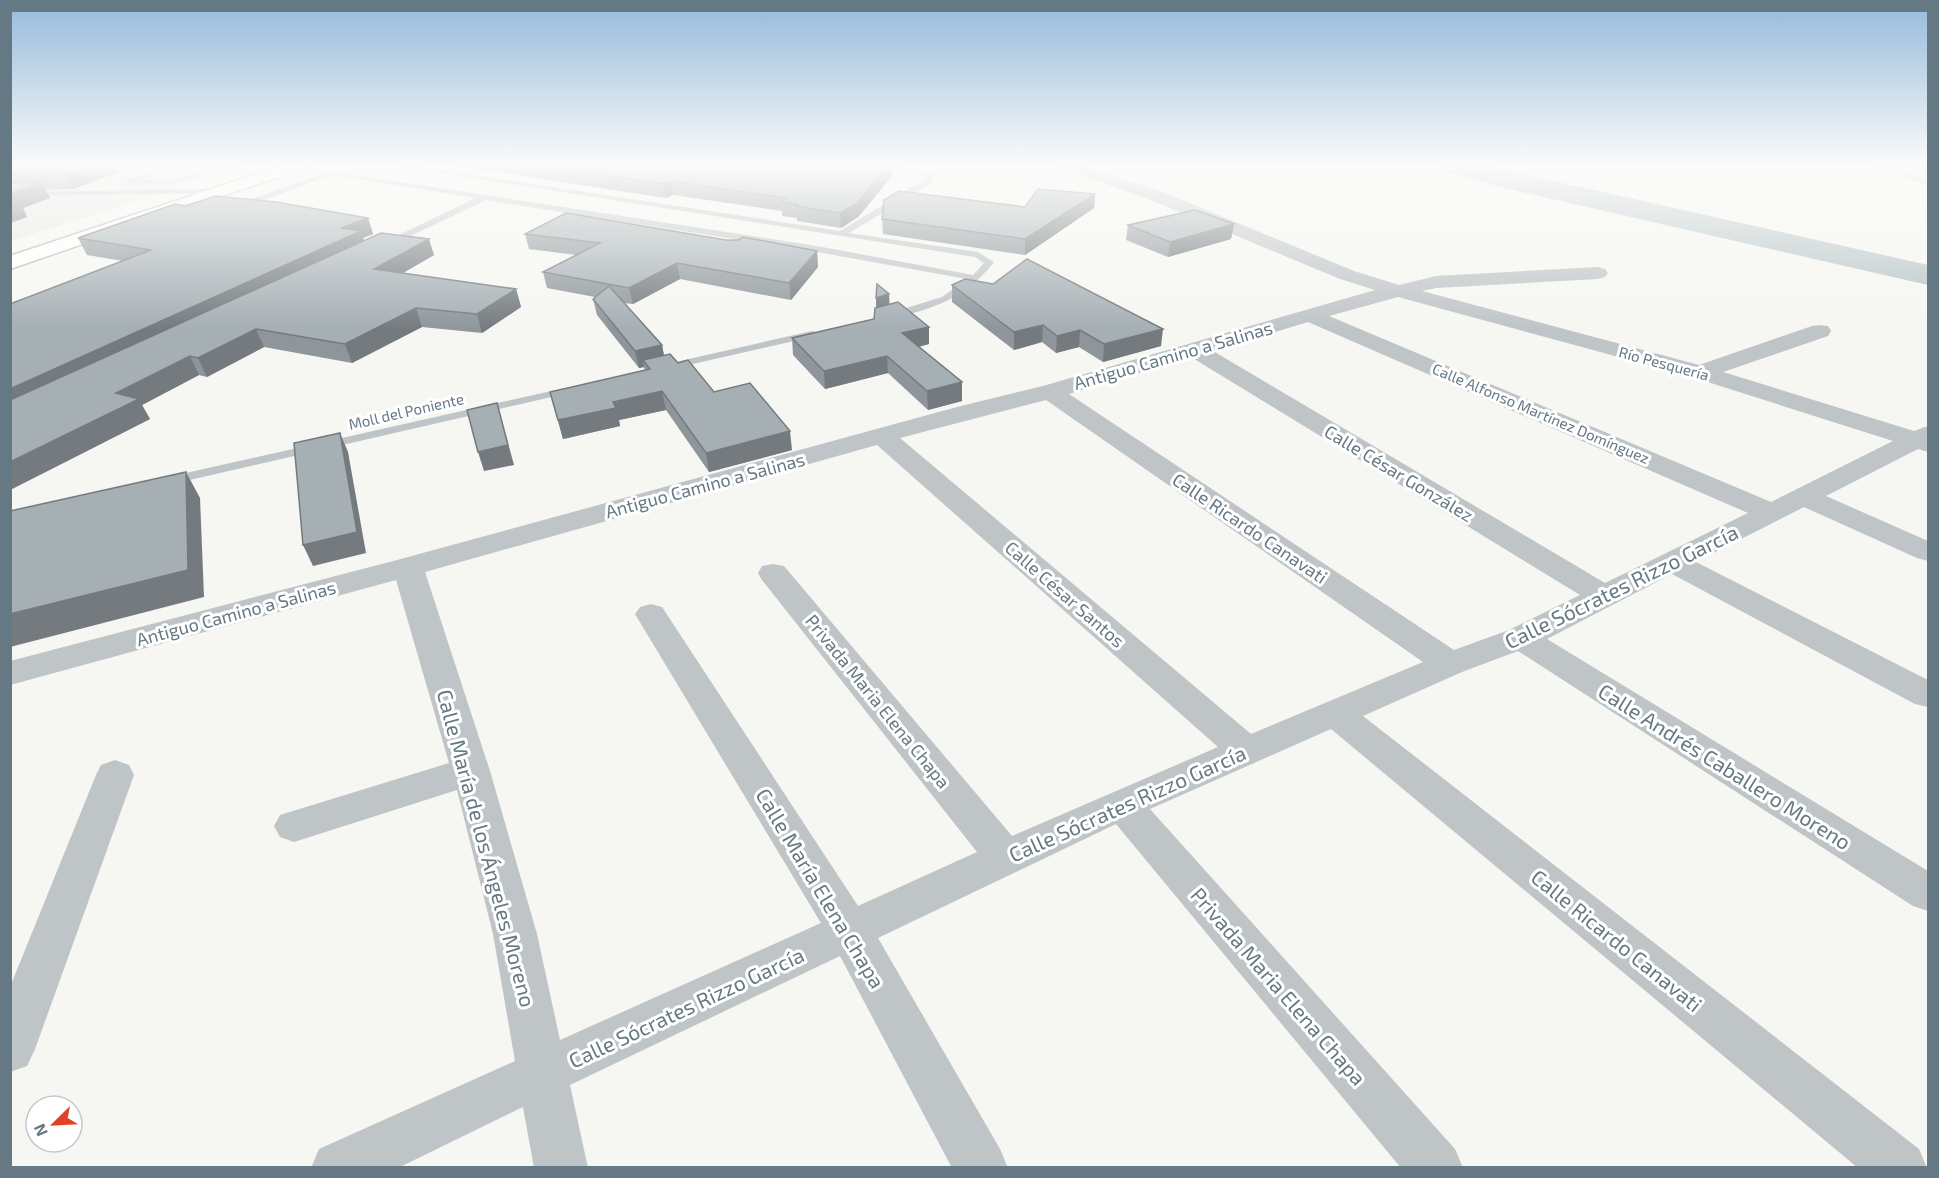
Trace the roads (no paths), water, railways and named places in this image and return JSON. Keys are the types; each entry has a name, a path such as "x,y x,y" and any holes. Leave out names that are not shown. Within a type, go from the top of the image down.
{"main road":[{"path":"10,263 138,220"}],"street":[{"name":"Río Pesquería","path":"1212,220 1310,262 1398,291 1700,372 1924,439"},
{"name":"Antiguo Camino a Salinas","path":"10,673 1050,392 1398,291 1436,282 1464,279 1598,273"},
{"name":"Calle Alfonso Martínez Domínguez","path":"1310,315 1788,504 1929,552"},
{"path":"1700,372 1820,331"},
{"name":"Calle César González","path":"1194,350 1605,597"},
{"name":"Calle Ricardo Canavati","path":"1050,392 1450,664"},
{"name":"Calle César Santos","path":"882,436 1247,751"},
{"name":"Calle Sócrates Rizzo García","path":"338,1167 1122,804 1334,712 1450,664 1521,638 1788,504 1924,439"},
{"path":"1674,563 1929,695"},
{"name":"Calle María de los Ángeles Moreno","path":"408,567 471,771 514,934 544,1073 561,1167"},
{"name":"Privada Maria Elena Chapa","path":"773,573 1005,857"},
{"name":"Calle María Elena Chapa","path":"651,614 849,930 981,1167"},
{"name":"Calle Andrés Caballero Moreno","path":"1521,638 1929,893"},
{"name":"Calle Ricardo Canavati","path":"1334,712 1900,1167"},
{"path":"294,826 471,771"},
{"path":"10,1049 115,775"},
{"name":"Privada Maria Elena Chapa","path":"1122,804 1436,1167"}],"lane":[{"path":"377,248 436,220"},
{"path":"632,220 817,249 976,278"},
{"path":"756,220 982,256 989,262 976,278 954,296 883,318"},
{"path":"817,249 865,220"},
{"path":"662,368 825,331"},
{"name":"Moll del Poniente","path":"150,485 580,387"}],"waterway":[{"name":"Río Pesquería","path":"1682,220 1928,275"}]}
